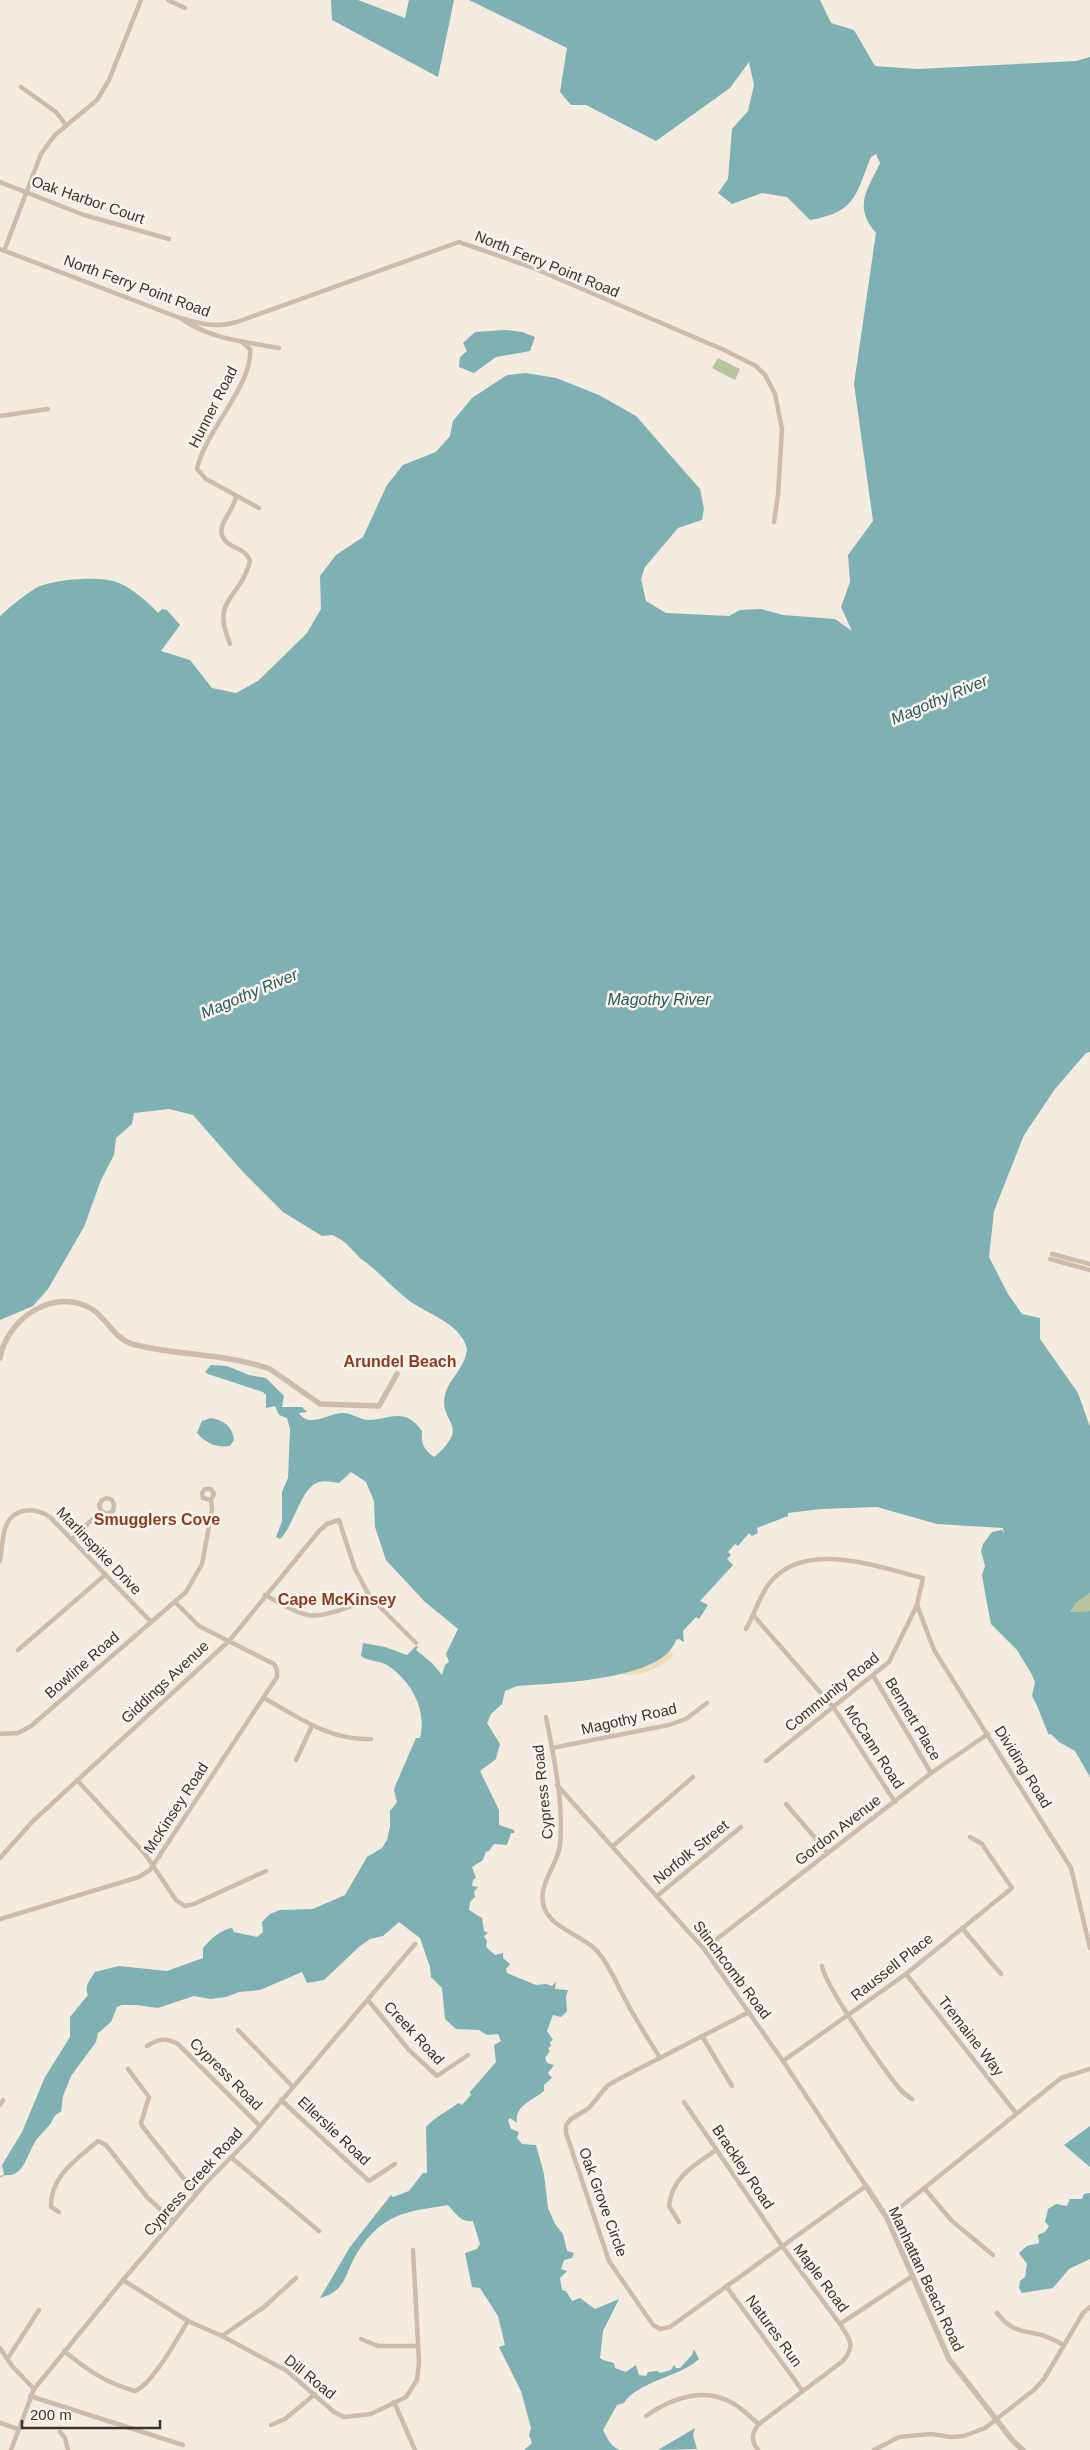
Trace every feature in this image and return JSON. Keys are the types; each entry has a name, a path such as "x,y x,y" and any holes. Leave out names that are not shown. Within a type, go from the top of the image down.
{"street":[{"path":"2,250 48,143 66,125 92,106 101,93 141,0"},
{"path":"168,0 185,8"},
{"path":"21,87 56,112 66,125"},
{"name":"Oak Harbor Court","path":"0,182 84,215 169,239"},
{"name":"North Ferry Point Road","path":"2,250 180,318 209,326 237,322 459,242 504,258 690,335 756,366 765,375 775,394 781,421 778,495 774,522"},
{"path":"180,318 198,330 218,337 279,348"},
{"name":"Hunner Road","path":"242,342 250,349 249,366 207,445 197,469 206,479 259,508"},
{"path":"0,416 48,409"},
{"path":"230,644 223,629 222,616 250,561 243,551 227,544 221,532 221,527 235,503 236,496"},
{"path":"1090,1264 1051,1257 1090,1270"},
{"path":"0,1358 8,1336 26,1315 46,1305 71,1302 98,1313 128,1343 195,1354 221,1356 261,1366 270,1369 320,1404 378,1406 397,1374"},
{"name":"Bowline Road","path":"0,1734 18,1733 31,1726 175,1602 192,1584 202,1565 212,1511 210,1500"},
{"name":"Marlinspike Drive","path":"0,1561 7,1524 14,1516 26,1510 44,1513 151,1622"},
{"path":"71,1540 101,1511"},
{"name":"Giddings Avenue","path":"1,1855 32,1821 228,1641 318,1531 327,1524 339,1520 355,1568 370,1597"},
{"name":"Community Road","path":"754,1616 768,1585 782,1571 805,1562 827,1558 923,1578 917,1605 889,1662 874,1677 766,1761"},
{"path":"18,1650 105,1575"},
{"path":"266,1595 301,1613 312,1615 356,1604 370,1597 416,1643"},
{"path":"175,1602 194,1623 228,1641"},
{"name":"Dividing Road","path":"917,1605 934,1650 1071,1868 1090,1948"},
{"path":"746,1629 754,1616"},
{"name":"McCann Road","path":"754,1616 834,1708 895,1802"},
{"name":"McKinsey Road","path":"0,1919 139,1877 154,1865 187,1811 277,1677 277,1670 274,1664 228,1641"},
{"name":"Bennett Place","path":"874,1677 930,1774"},
{"path":"264,1698 312,1726 348,1739 371,1739"},
{"name":"Magothy Road","path":"552,1748 669,1725 686,1719 707,1703"},
{"name":"Cypress Road","path":"546,1717 552,1748 562,1829 560,1849 544,1889 542,1902 553,1922 582,1938 598,1952 612,1972 625,2000 660,2058"},
{"path":"296,1760 312,1726"},
{"name":"Gordon Avenue","path":"704,1949 930,1774 988,1734"},
{"path":"613,1846 693,1777"},
{"path":"77,1780 154,1865 176,1900 186,1906 266,1871"},
{"name":"Stinchcomb Road","path":"557,1785 704,1949 783,2061 866,2186"},
{"path":"786,1804 828,1853"},
{"name":"Norfolk Street","path":"657,1896 741,1828"},
{"name":"Raussell Place","path":"783,2061 906,1974 1012,1888 982,1844 970,1837"},
{"path":"962,1928 1000,1974"},
{"name":"Cypress Creek Road","path":"11,2450 30,2396 64,2351 196,2194 232,2158 416,1944"},
{"path":"822,1966 823,1975 849,2016 898,2087 912,2099"},
{"name":"Tremaine Way","path":"906,1974 1016,2113"},
{"name":"Creek Road","path":"368,2000 409,2050 437,2076 468,2055"},
{"name":"Oak Grove Circle","path":"749,2012 607,2086 589,2108 571,2119 566,2125 566,2133 609,2261 653,2325 660,2329 670,2327 866,2186"},
{"path":"238,2030 292,2086"},
{"path":"702,2036 732,2086"},
{"name":"Cypress Road","path":"146,2046 157,2040 169,2038 178,2044 259,2125"},
{"path":"128,2068 149,2097 141,2122 142,2126 196,2194"},
{"path":"886,2218 1061,2078 1090,2069"},
{"path":"0,2105 3,2100"},
{"name":"Ellerslie Road","path":"281,2100 369,2181 394,2164"},
{"name":"Brackley Road","path":"684,2102 782,2246"},
{"path":"59,2212 50,2207 50,2196 61,2174 98,2141 106,2146 147,2197 173,2221"},
{"path":"679,2222 670,2206 675,2184 682,2175 716,2150"},
{"path":"232,2158 319,2231"},
{"name":"Manhattan Beach Road","path":"866,2186 886,2218 949,2359 1023,2450"},
{"path":"924,2188 952,2221 993,2255"},
{"name":"Maple Road","path":"782,2246 840,2324 850,2342 850,2353 843,2361 802,2390"},
{"name":"Dill Road","path":"123,2280 188,2321 222,2336 287,2371 334,2412 347,2417 371,2414 409,2394 414,2386 419,2370 413,2250"},
{"path":"840,2324 911,2277"},
{"path":"222,2336 264,2307 296,2278"},
{"name":"Natures Run","path":"726,2286 802,2390"},
{"path":"874,2450 899,2437 916,2434 964,2436 985,2428 1032,2393 1044,2379 1083,2313 1090,2307"},
{"path":"8,2358 39,2310"},
{"path":"997,2313 1004,2322 1016,2331 1043,2335 1064,2345"},
{"path":"64,2351 96,2377 111,2384 135,2391 145,2385 188,2321"},
{"path":"361,2339 378,2346 417,2346"},
{"path":"0,2348 12,2366 34,2389"},
{"path":"757,2448 753,2432 759,2424 802,2390"},
{"path":"270,2425 285,2419 315,2394"},
{"path":"646,2416 665,2403 682,2396 699,2395 734,2403 759,2424"},
{"path":"30,2396 183,2445"},
{"path":"394,2402 415,2450"},
{"path":"0,2423 18,2429"},
{"path":"60,2432 65,2438 68,2450"}],"green space":[{"path":"718,358 740,369 735,380 712,368"},
{"path":"1090,1593 1090,1611 1070,1612 1076,1603"}],"sand":[{"path":"670,1651 674,1656 654,1669 634,1675 618,1674 650,1665"}],"water":[{"path":"331,0 358,0 405,18 409,0 454,0 438,77 332,20"},
{"name":"Magothy River","path":"469,0 820,0 831,23 854,30 875,66 917,69 1076,61 1090,57 1090,1052 1086,1053 1055,1089 1024,1135 994,1211 989,1257 1008,1294 1022,1314 1040,1318 1040,1339 1078,1393 1090,1427 1090,1593 1076,1603 1070,1612 1090,1611 1090,1777 1075,1751 1059,1742 1051,1734 1049,1735 1032,1696 1035,1682 1031,1673 1017,1650 991,1624 982,1575 985,1566 981,1551 983,1544 992,1532 1002,1530 1004,1534 1003,1528 937,1524 877,1507 821,1509 788,1513 788,1516 757,1528 758,1533 752,1536 749,1533 738,1546 735,1544 728,1552 731,1555 727,1559 733,1565 700,1601 708,1605 699,1619 696,1617 683,1631 684,1642 679,1639 676,1640 667,1654 651,1664 629,1672 605,1677 517,1686 505,1691 502,1704 491,1714 487,1723 500,1744 496,1759 480,1771 499,1810 499,1825 514,1830 514,1833 511,1833 507,1845 494,1844 488,1852 486,1851 483,1860 472,1867 476,1878 473,1880 472,1886 478,1887 474,1892 475,1897 470,1902 469,1910 482,1918 484,1931 488,1933 484,1936 487,1941 486,1947 495,1955 503,1953 503,1958 510,1964 506,1969 507,1973 536,1985 546,1984 552,1986 556,1982 555,1989 568,1990 566,1997 567,2011 561,2017 553,2015 547,2031 553,2040 550,2042 551,2046 548,2048 550,2051 545,2058 547,2063 554,2065 548,2073 552,2078 544,2085 544,2091 522,2107 517,2117 517,2123 510,2118 508,2120 511,2129 519,2132 517,2138 522,2144 536,2145 544,2174 548,2208 555,2224 563,2234 567,2251 574,2253 572,2258 564,2260 561,2269 567,2271 560,2278 562,2290 566,2291 572,2301 580,2298 595,2309 619,2299 603,2331 600,2358 614,2363 615,2368 626,2372 636,2365 639,2375 646,2376 648,2372 657,2371 660,2373 671,2370 674,2365 676,2368 680,2368 692,2355 694,2349 699,2359 681,2370 639,2389 624,2403 617,2405 603,2430 612,2444 620,2450 524,2450 532,2443 529,2435 531,2428 521,2391 499,2347 505,2345 498,2316 480,2288 472,2287 465,2253 477,2249 480,2244 473,2221 462,2219 448,2205 403,2214 394,2217 379,2227 359,2250 341,2285 329,2295 320,2298 350,2247 391,2195 393,2197 409,2191 423,2173 427,2173 426,2127 458,2103 462,2105 471,2095 470,2092 496,2062 494,2045 501,2041 498,2034 487,2035 479,2030 456,2029 445,2019 442,1988 431,1977 430,1967 420,1938 399,1922 383,1936 370,1939 360,1946 324,1980 307,1983 302,1972 260,1990 239,1992 226,1997 210,1999 194,1996 158,2008 136,2005 117,2007 111,2022 98,2033 96,2042 71,2076 63,2096 61,2112 55,2116 36,2141 23,2166 16,2173 4,2175 2,2165 22,2132 45,2077 70,2037 70,2017 88,1995 87,1986 95,1972 119,1966 167,1971 203,1958 203,1948 224,1931 232,1928 234,1932 257,1937 263,1932 262,1922 270,1914 280,1910 313,1909 345,1895 367,1857 382,1848 387,1840 390,1827 390,1811 397,1802 394,1790 416,1738 420,1738 422,1728 419,1707 411,1689 398,1673 387,1665 361,1656 363,1643 385,1647 407,1655 416,1646 418,1647 416,1650 432,1663 442,1675 445,1665 449,1662 446,1654 458,1629 424,1601 386,1560 375,1527 374,1501 366,1482 351,1472 339,1483 324,1481 312,1486 302,1499 285,1533 280,1539 276,1537 282,1521 282,1492 288,1478 290,1429 287,1418 279,1415 275,1406 266,1408 266,1395 263,1392 205,1372 211,1365 227,1366 249,1375 266,1378 284,1396 282,1407 302,1407 307,1412 299,1413 308,1420 343,1413 369,1420 396,1416 409,1419 422,1431 423,1446 434,1457 451,1437 453,1430 444,1404 445,1395 466,1356 467,1349 458,1332 450,1325 407,1299 342,1240 332,1235 322,1236 283,1212 243,1172 193,1115 169,1109 134,1113 132,1124 116,1138 114,1155 101,1180 84,1227 48,1289 33,1306 0,1320 0,616 26,594 36,588 54,582 77,579 101,579 119,583 140,596 158,613 162,609 167,610 180,625 161,651 190,660 212,688 236,693 258,681 307,633 321,609 320,576 336,555 363,537 387,485 403,465 436,452 450,436 453,421 472,398 507,375 526,373 556,378 599,395 636,416 700,489 704,509 702,520 678,528 645,567 641,579 646,601 666,613 729,616 740,610 761,609 783,615 835,619 852,631 841,607 850,582 848,555 873,521 854,384 876,233 865,215 864,198 880,163 876,154 871,157 852,200 845,207 825,217 810,220 787,197 762,193 732,204 718,193 728,179 732,129 748,111 754,85 749,62 730,88 656,141 586,105 571,105 560,92 567,48"},
{"path":"505,330 522,332 535,337 530,351 496,357 474,373 459,367 460,357 467,351 463,343 475,332"},
{"path":"211,1418 224,1423 230,1428 234,1440 230,1446 212,1444 204,1440 197,1433 202,1421"},
{"path":"1090,2126 1090,2167 1064,2145"},
{"path":"1090,2193 1090,2259 1069,2269 1053,2288 1022,2293 1019,2288 1020,2281 1025,2277 1027,2264 1019,2253 1027,2246 1039,2243 1038,2235 1045,2232 1049,2226 1045,2222 1048,2209 1056,2204 1067,2206 1070,2199 1082,2199 1084,2194"},
{"path":"695,2428 693,2435 697,2449 658,2450"}],"waterway":[{"path":"0,2177 4,2175"}],"district":[{"name":"Arundel Beach","path":"400,1361"},
{"name":"Smugglers Cove","path":"157,1519"},
{"name":"Cape McKinsey","path":"337,1599"}]}
